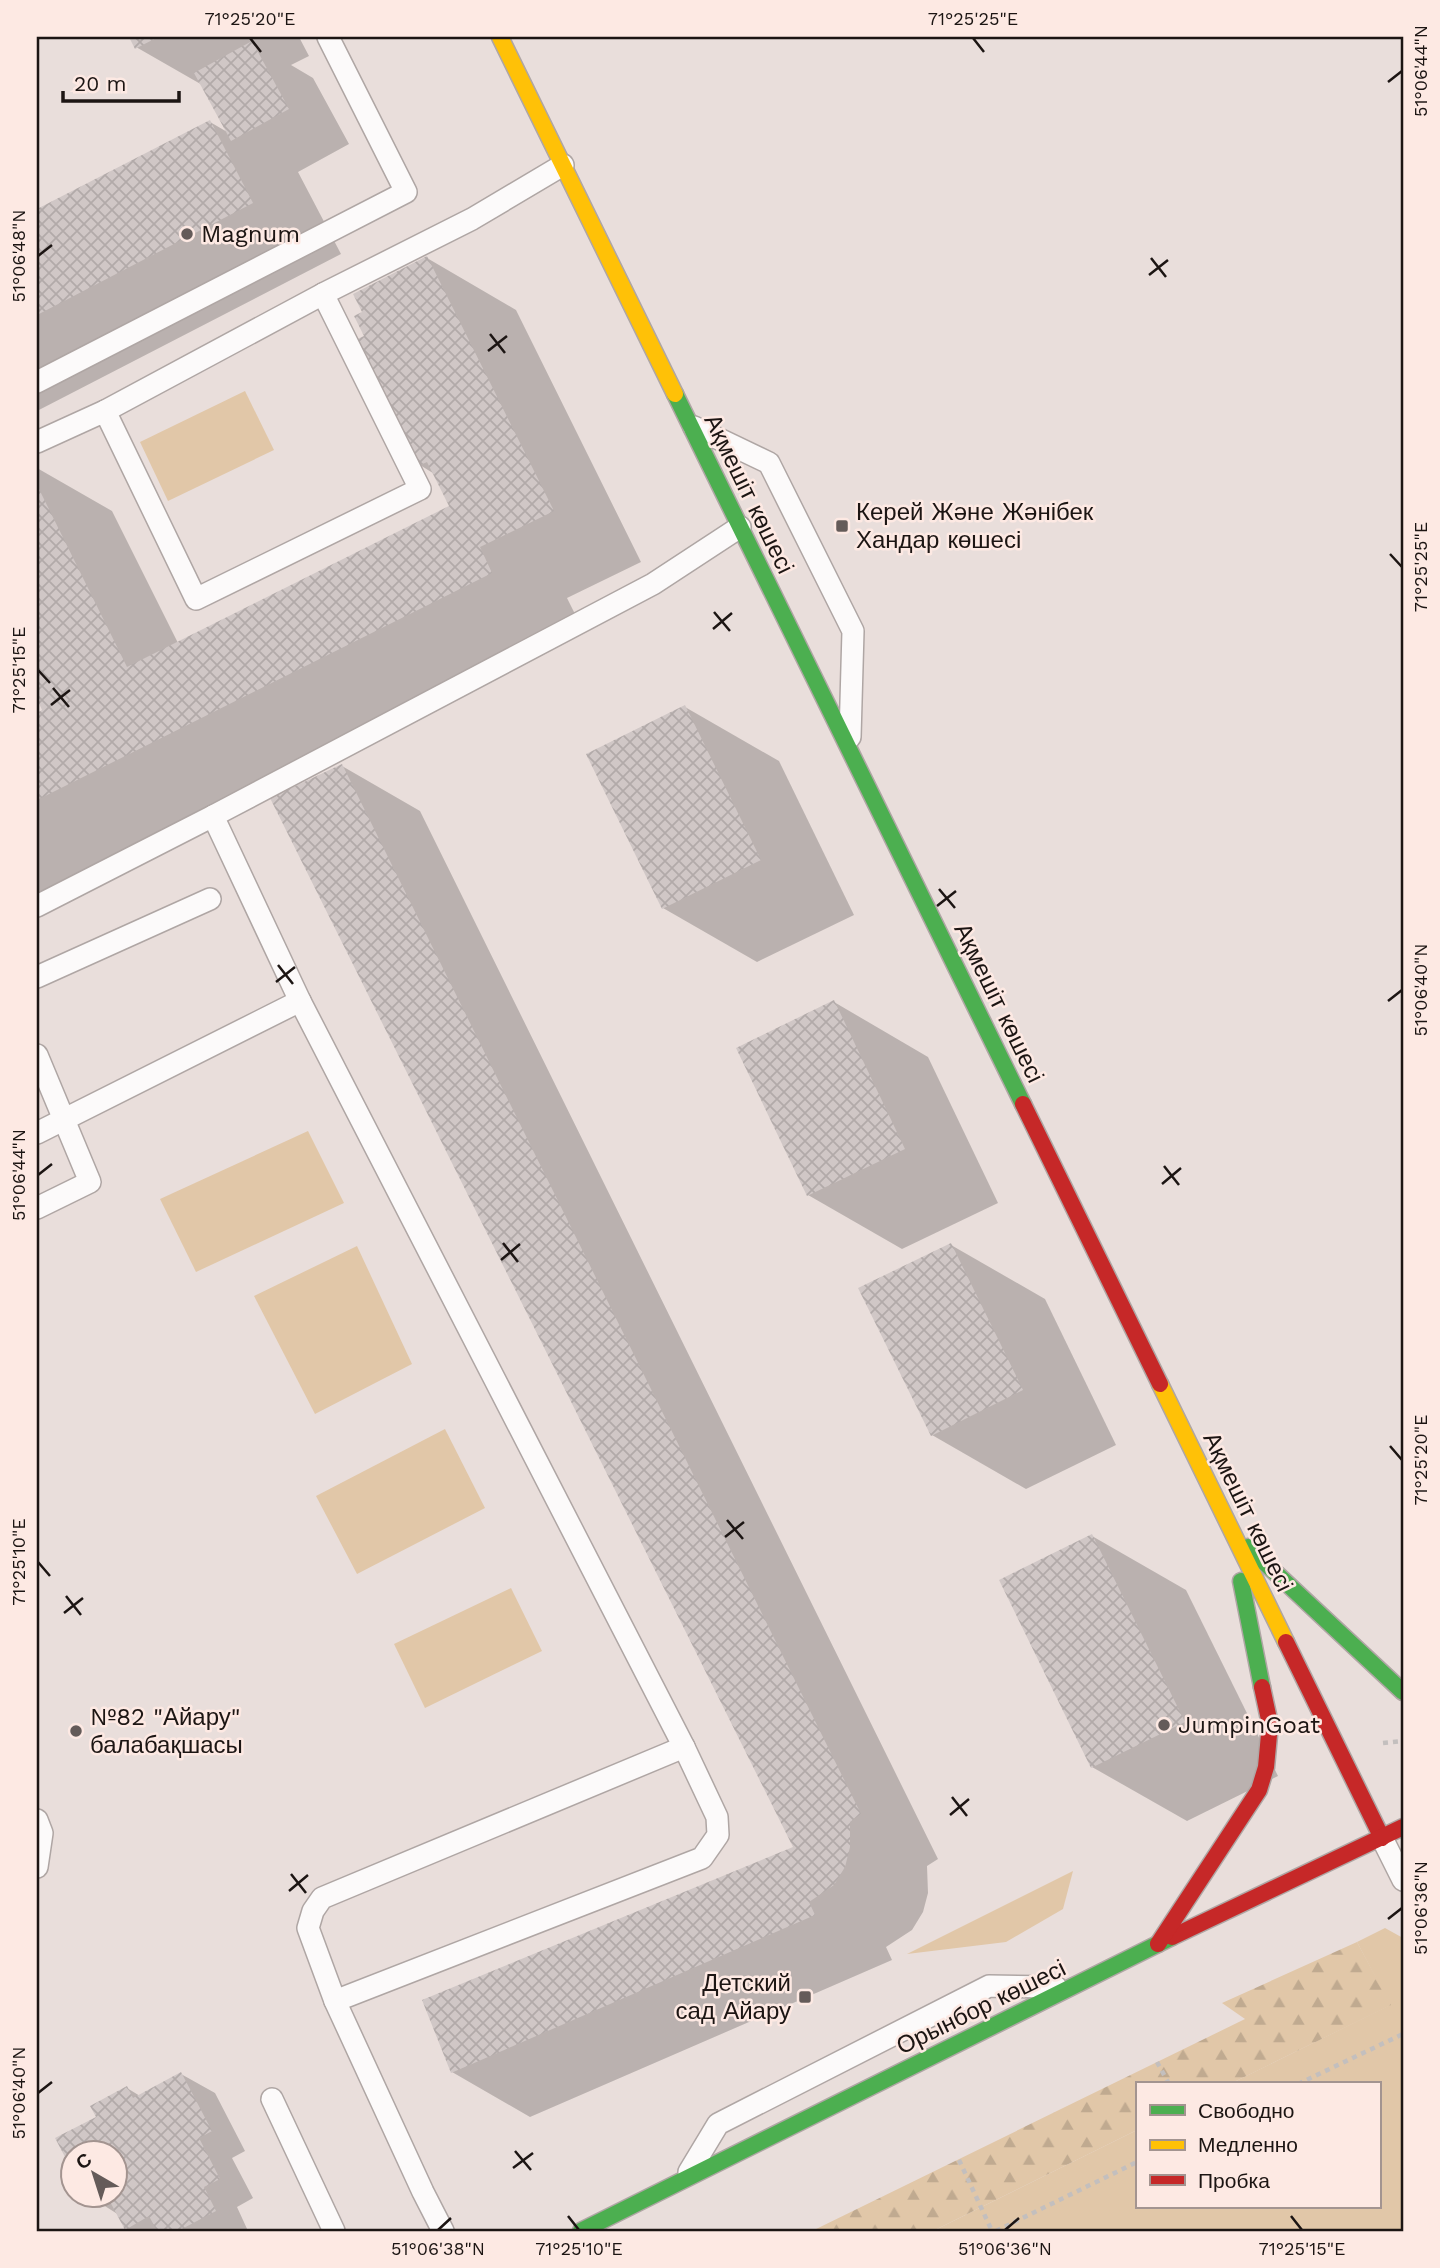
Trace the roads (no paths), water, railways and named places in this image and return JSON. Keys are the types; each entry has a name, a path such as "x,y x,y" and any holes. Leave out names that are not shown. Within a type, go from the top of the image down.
{"street":[{"name":"Ақмешіт көшесі","path":"497,40 563,165 1382,1838"},
{"path":"1231,1531 1403,1692"},
{"path":"1158,1944 1259,1790 1266,1767 1270,1724 1231,1531"},
{"name":"Орынбор көшесі","path":"581,2231 1158,1944 1403,1827"}],"lane":[{"path":"37,382 406,192 328,37"},
{"path":"37,442 104,411 472,219 563,165"},
{"path":"104,411 196,599 420,489 323,295"},
{"path":"691,426 769,463 853,631 849,750"},
{"path":"37,906 653,584 740,527"},
{"path":"213,816 300,1001 717,1817 718,1835 702,1858 335,2001"},
{"path":"37,977 210,899"},
{"path":"37,1133 300,1001"},
{"path":"37,1055 90,1182 37,1208"},
{"path":"443,2231 335,2001 308,1928 313,1912 323,1898 684,1748"},
{"path":"37,1820 42,1833 37,1867"},
{"path":"1382,1838 1403,1880"},
{"path":"684,2180 718,2124 989,1986 1072,1987"},
{"path":"272,2099 334,2231"}],"place":[{"name":"Magnum","path":"187,234"},
{"name":"Керей Және Жәнібек Хандар көшесі","path":"842,526"},
{"name":"JumpinGoat","path":"1164,1725"},
{"name":"№82 \"Айару\" балабақшасы","path":"76,1731"},
{"name":"Детский сад Айару","path":"805,1997"}]}
